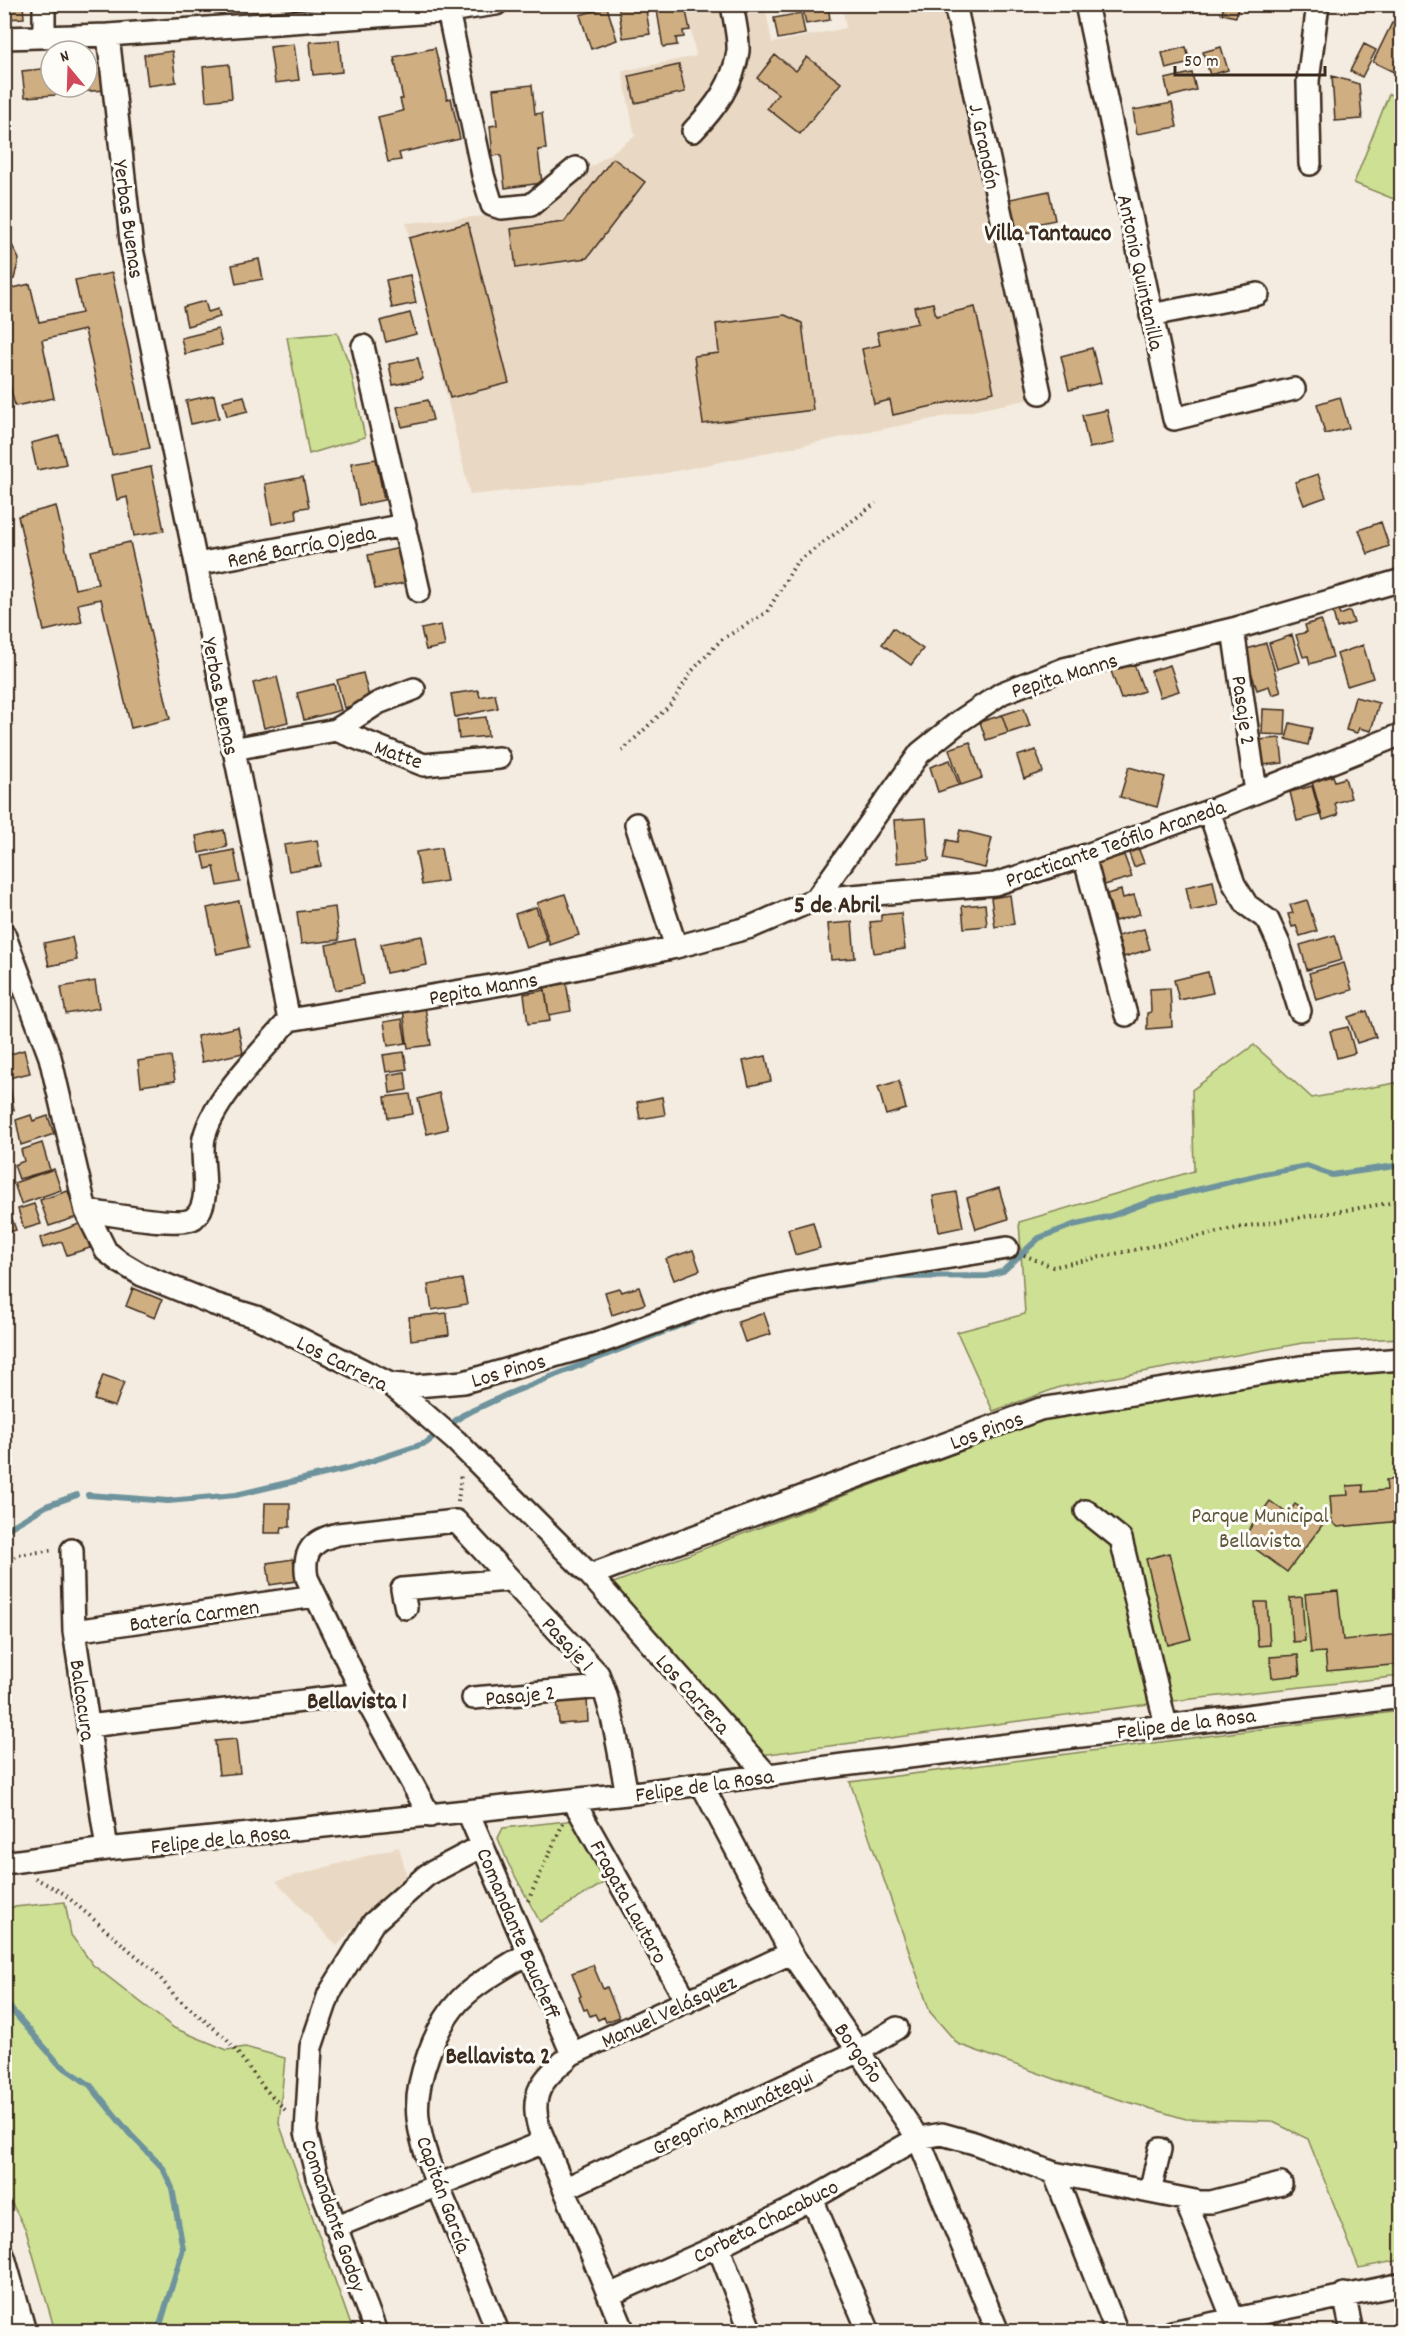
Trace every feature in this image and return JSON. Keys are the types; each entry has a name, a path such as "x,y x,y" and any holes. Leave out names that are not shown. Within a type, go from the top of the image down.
{"street":[{"path":"44,4 44,36"},
{"path":"4,38 108,35 448,11 495,4"},
{"path":"693,131 710,113 726,89 738,50 732,4"},
{"name":"J. Grandón","path":"955,4 1040,393"},
{"name":"Antonio Quintanilla","path":"1086,4 1174,419 1294,389"},
{"path":"1310,164 1308,81 1318,4"},
{"path":"448,11 483,176 492,205 501,208 531,205 576,168"},
{"name":"Yerbas Buenas","path":"108,35 132,249 290,1020"},
{"path":"1151,315 1258,294"},
{"name":"René Barría Ojeda","path":"363,346 419,591"},
{"name":"René Barría Ojeda","path":"197,564 405,525"},
{"name":"Pepita Manns","path":"290,1020 513,982 676,947 751,927 816,899 920,753 960,721 1002,693 1064,669 1233,629 1401,580"},
{"name":"Pasaje 2","path":"1233,629 1256,792"},
{"name":"Matte","path":"233,749 336,730 378,703 414,689"},
{"name":"Matte","path":"336,730 424,765 499,758"},
{"name":"Practicante Teófilo Araneda","path":"816,899 995,884 1084,856 1209,811 1401,734"},
{"path":"1209,811 1233,884 1247,905 1268,920 1279,944 1300,1011"},
{"path":"636,824 676,947"},
{"path":"1084,856 1126,1016"},
{"name":"Los Carrera","path":"4,934 50,1057 86,1211 106,1251 131,1269 214,1304 256,1317 390,1384 460,1445 590,1575 768,1776"},
{"path":"86,1211 160,1221 183,1222 194,1218 202,1207 204,1196 204,1139 211,1120 232,1086 290,1020"},
{"name":"Los Pinos","path":"390,1384 416,1386 464,1382 596,1344 722,1298 788,1283 1007,1248"},
{"name":"Los Pinos","path":"590,1575 1040,1409 1300,1367 1401,1359"},
{"path":"1086,1511 1121,1539 1166,1725"},
{"path":"430,1816 363,1694 315,1596 305,1568 307,1555 314,1543 338,1534 456,1521"},
{"name":"Pasaje 1","path":"456,1521 508,1580 598,1674 603,1687 627,1794"},
{"name":"Balcacura","path":"72,1550 74,1631 107,1849"},
{"path":"406,1608 402,1589 508,1580"},
{"name":"Batería Carmen","path":"74,1631 315,1596"},
{"name":"Pasaje 2","path":"474,1698 603,1687"},
{"path":"88,1726 363,1694"},
{"name":"Felipe de la Rosa","path":"12,1862 107,1849 627,1794 1401,1697"},
{"name":"Borgoño","path":"701,1783 791,1953 918,2138 998,2331"},
{"name":"Fragata Lautaro","path":"573,1800 687,2002"},
{"name":"Comandante Baucheff","path":"468,1812 572,2054"},
{"name":"Comandante Godoy","path":"376,2331 317,2177 306,2132 311,2047 328,1994 373,1923 427,1875 482,1846"},
{"name":"Capitán García","path":"498,2331 425,2152 418,2118 420,2084 442,2025 460,2000 528,1953"},
{"name":"Manuel Velásquez","path":"624,2331 544,2142 535,2115 534,2102 539,2090 551,2073 572,2054 791,1953"},
{"name":"Gregorio Amunátegui","path":"564,2189 859,2051 897,2028"},
{"path":"918,2138 942,2134 974,2143 1054,2173 1185,2199 1211,2202 1281,2184"},
{"name":"Corbeta Chacabuco","path":"609,2295 718,2246 813,2199 918,2138"},
{"path":"335,2227 544,2142"},
{"path":"1150,2192 1160,2149"},
{"path":"1054,2173 1117,2331"},
{"path":"813,2199 869,2331"},
{"path":"1185,2199 1234,2325"},
{"path":"718,2246 751,2331"},
{"path":"4,2257 9,2288 25,2331"},
{"path":"1172,2331 1234,2325 1344,2294 1401,2284"},
{"path":"1344,2294 1352,2331"}],"path":[{"path":"622,751 672,703 692,671 721,640 767,612 796,563 876,503"},
{"path":"1030,1258 1053,1268 1242,1227 1401,1201"},
{"path":"456,1521 460,1445"},
{"path":"4,1564 17,1555 72,1550"},
{"path":"517,1926 563,1822"},
{"path":"12,1862 38,1880 63,1893 155,1972 176,1997 226,2039 265,2089 306,2132"}],"shaded area":[{"path":"686,5 765,5 772,43 846,28 842,5 949,5 1031,399 651,476 470,495 406,223 527,212 635,136 622,71 696,56"},
{"path":"399,1847 407,1876 377,1902 337,1946 276,1881"}],"green space":[{"path":"1389,94 1401,98 1401,202 1354,183"},
{"path":"337,333 349,363 365,437 309,454 287,337"},
{"path":"1254,1045 1312,1098 1401,1082 1401,1338 1303,1343 1060,1387 993,1411 957,1332 1025,1314 1019,1222 1194,1171 1192,1090"},
{"name":"Parque Municipal Bellavista","path":"1401,1371 1401,1676 1164,1702 761,1755 608,1585 1041,1421 1078,1412 1300,1377"},
{"path":"1401,1711 1401,2260 1359,2268 1308,2139 1271,2121 1186,2119 1077,2087 958,2044 930,2012 850,1782"},
{"path":"576,1820 605,1882 540,1922 508,1863 498,1838 503,1828"},
{"path":"65,1902 71,1935 93,1965 174,2028 227,2050 245,2047 285,2058 279,2123 353,2331 55,2331 26,2230 5,2191 4,1908"}],"building":[{"path":"4,4 23,4 24,18 4,19"},
{"path":"54,4 83,4 83,9 54,9"},
{"path":"618,4 645,4 650,34 623,38"},
{"path":"656,4 678,4 680,12 686,11 690,30 683,31 684,37 676,38 677,45 663,47"},
{"path":"802,4 828,4 830,20 806,24"},
{"path":"1224,4 1239,4 1236,17 1222,14"},
{"path":"607,7 617,40 591,49 580,15"},
{"path":"801,13 805,34 778,39 774,18"},
{"path":"1392,23 1402,27 1400,75 1373,62"},
{"path":"339,40 342,72 313,75 310,42"},
{"path":"294,44 299,80 275,83 270,47"},
{"path":"1364,44 1376,50 1362,77 1350,71"},
{"path":"1186,47 1190,63 1166,69 1162,53"},
{"path":"1221,47 1228,70 1210,75 1203,52"},
{"path":"435,48 447,99 451,98 460,139 399,153 401,160 388,162 378,117 403,111 400,99 403,99 394,57"},
{"path":"172,51 176,82 148,86 144,55"},
{"path":"775,55 796,71 807,57 841,83 800,134 767,108 778,94 757,78"},
{"path":"106,63 108,90 99,91 99,64"},
{"path":"229,64 232,98 206,101 203,67"},
{"path":"679,65 685,92 635,103 629,76"},
{"path":"4,66 8,66 9,137 4,137"},
{"path":"39,69 39,96 25,97 22,71"},
{"path":"1192,73 1196,90 1169,97 1165,79"},
{"path":"1332,76 1359,84 1362,119 1335,121"},
{"path":"532,85 535,114 542,113 546,149 538,150 542,183 505,188 501,155 493,156 490,126 497,125 493,89"},
{"path":"1172,103 1177,127 1137,134 1133,110"},
{"path":"613,158 645,182 587,258 516,268 511,229 564,222"},
{"path":"1049,191 1055,220 1036,224 1037,231 1012,237 1001,201"},
{"path":"468,223 509,383 450,398 409,238"},
{"path":"12,245 19,259 14,279 4,281 4,246"},
{"path":"259,259 263,279 236,284 232,265"},
{"path":"112,273 150,448 112,455 85,330 42,340 54,398 15,406 4,362 4,290 30,284 39,322 82,313 75,280"},
{"path":"410,275 416,303 392,308 386,280"},
{"path":"205,301 208,312 218,309 220,317 187,326 183,307"},
{"path":"933,303 936,316 975,307 994,392 893,415 890,400 874,404 862,349 880,345 877,332 918,323 914,307"},
{"path":"410,313 416,334 386,342 380,321"},
{"path":"785,315 802,323 813,410 703,424 694,356 719,353 716,324"},
{"path":"218,329 222,345 185,354 181,338"},
{"path":"1092,348 1101,383 1069,390 1061,356"},
{"path":"418,358 423,379 393,385 389,364"},
{"path":"214,395 219,418 191,424 186,401"},
{"path":"244,396 248,411 227,416 223,401"},
{"path":"1340,397 1349,428 1325,434 1317,404"},
{"path":"428,400 433,420 402,427 397,407"},
{"path":"1107,410 1114,443 1089,448 1082,415"},
{"path":"59,436 66,464 37,470 31,443"},
{"path":"376,459 384,500 359,505 351,463"},
{"path":"151,467 164,531 134,536 127,497 117,500 112,475"},
{"path":"1318,474 1326,497 1304,505 1295,482"},
{"path":"303,477 309,507 296,509 297,519 272,524 265,484"},
{"path":"56,506 75,589 98,584 91,551 130,542 170,719 131,728 101,599 78,604 82,622 44,631 18,516"},
{"path":"1381,522 1389,546 1368,554 1359,530"},
{"path":"400,548 408,582 375,589 368,555"},
{"path":"1338,611 1340,615 1350,611 1354,623 1337,628 1333,612"},
{"path":"1321,620 1333,657 1310,664 1308,656 1303,657 1296,635 1307,632 1305,625"},
{"path":"441,625 445,646 426,650 421,629"},
{"path":"893,628 923,649 911,665 882,644"},
{"path":"1292,635 1300,662 1277,669 1269,643"},
{"path":"1266,643 1281,692 1272,695 1269,686 1257,690 1244,650"},
{"path":"1363,645 1373,678 1347,686 1337,654"},
{"path":"1134,664 1144,691 1121,699 1111,671"},
{"path":"1170,665 1179,691 1160,697 1151,671"},
{"path":"363,673 370,701 344,708 337,680"},
{"path":"277,677 288,722 264,728 253,683"},
{"path":"334,684 341,710 304,720 297,693"},
{"path":"478,690 480,697 495,694 498,708 455,717 451,694"},
{"path":"1355,697 1379,703 1371,731 1359,728 1357,733 1346,730"},
{"path":"1024,708 1030,726 1008,733 1002,715"},
{"path":"1263,709 1286,710 1285,735 1262,734"},
{"path":"1002,715 1008,733 986,740 980,722"},
{"path":"486,717 488,736 459,739 457,720"},
{"path":"1290,723 1312,728 1308,745 1286,739"},
{"path":"1280,738 1283,763 1262,765 1259,740"},
{"path":"970,742 982,778 961,785 949,749"},
{"path":"1036,750 1043,772 1024,779 1017,756"},
{"path":"950,760 959,785 938,792 930,767"},
{"path":"1129,767 1165,777 1157,807 1120,797"},
{"path":"1333,776 1335,781 1345,778 1351,798 1335,803 1338,815 1323,820 1312,782"},
{"path":"1312,786 1320,815 1297,821 1290,792"},
{"path":"926,818 929,860 897,863 894,820"},
{"path":"224,830 227,847 199,853 196,836"},
{"path":"960,830 992,838 985,868 943,859 947,840 957,842"},
{"path":"317,840 321,866 289,871 284,845"},
{"path":"1136,842 1144,863 1134,867 1126,845"},
{"path":"441,848 447,881 422,885 416,852"},
{"path":"234,850 240,882 218,886 214,867 206,869 203,856"},
{"path":"1124,855 1132,877 1101,886 1094,864"},
{"path":"1213,881 1218,905 1191,911 1186,887"},
{"path":"1121,890 1123,898 1134,895 1140,914 1115,921 1107,894"},
{"path":"565,894 579,935 550,945 537,903"},
{"path":"1010,895 1014,924 995,927 991,898"},
{"path":"1307,900 1317,931 1300,936 1296,926 1292,927 1288,914 1293,913 1290,905"},
{"path":"239,901 249,947 217,954 207,908"},
{"path":"985,904 987,926 964,928 962,906"},
{"path":"335,907 339,940 301,944 297,912"},
{"path":"536,907 547,941 526,948 515,914"},
{"path":"901,913 905,949 874,953 870,922 881,921 881,915"},
{"path":"852,922 855,958 831,960 828,924"},
{"path":"1144,929 1150,949 1124,957 1118,936"},
{"path":"1335,935 1342,960 1307,970 1300,945"},
{"path":"422,936 427,965 386,973 381,944"},
{"path":"72,937 77,960 49,966 44,943"},
{"path":"355,939 364,984 335,990 326,945"},
{"path":"1344,963 1352,990 1316,1000 1309,973"},
{"path":"1208,972 1213,993 1179,1000 1174,980"},
{"path":"95,981 99,1008 66,1014 61,987"},
{"path":"566,982 571,1011 549,1015 544,986"},
{"path":"1170,988 1172,1027 1147,1029 1147,1013 1151,1012 1150,989"},
{"path":"545,990 550,1021 528,1024 524,994"},
{"path":"425,1007 431,1045 408,1048 403,1010"},
{"path":"1367,1011 1376,1037 1357,1043 1348,1017"},
{"path":"402,1019 406,1043 388,1046 384,1022"},
{"path":"238,1027 243,1053 202,1062 197,1036"},
{"path":"1348,1027 1355,1053 1337,1058 1330,1031"},
{"path":"24,1050 30,1073 4,1079 4,1056"},
{"path":"404,1052 407,1069 386,1072 383,1055"},
{"path":"171,1056 175,1081 141,1086 138,1061"},
{"path":"766,1056 771,1081 749,1086 743,1061"},
{"path":"405,1072 407,1090 390,1093 388,1075"},
{"path":"899,1081 906,1109 886,1115 878,1087"},
{"path":"4,1082 9,1082 14,1110 4,1111"},
{"path":"439,1093 448,1129 427,1134 418,1099"},
{"path":"410,1094 413,1114 388,1118 385,1097"},
{"path":"662,1097 665,1115 640,1119 637,1102"},
{"path":"31,1115 33,1121 48,1116 54,1134 21,1145 16,1120"},
{"path":"42,1143 50,1170 19,1179 14,1165 24,1161 21,1150"},
{"path":"54,1169 61,1190 21,1204 14,1183"},
{"path":"999,1188 1008,1219 976,1229 967,1198"},
{"path":"68,1191 77,1217 49,1226 40,1200"},
{"path":"956,1192 963,1227 939,1232 933,1196"},
{"path":"34,1204 41,1224 24,1229 18,1209"},
{"path":"8,1207 16,1230 4,1234 4,1209"},
{"path":"813,1222 820,1248 795,1255 788,1229"},
{"path":"82,1223 90,1248 67,1255 62,1242 43,1248 40,1238"},
{"path":"693,1250 700,1270 674,1280 666,1259"},
{"path":"462,1279 467,1304 432,1310 428,1285"},
{"path":"639,1287 645,1304 612,1315 605,1292 619,1288 621,1292"},
{"path":"133,1288 162,1300 155,1318 126,1306"},
{"path":"447,1313 449,1335 411,1340 409,1317"},
{"path":"764,1313 771,1334 745,1342 738,1322"},
{"path":"103,1375 124,1382 115,1407 94,1400"},
{"path":"1401,1479 1402,1521 1338,1527 1332,1522 1330,1496 1348,1495 1347,1486 1363,1485 1363,1492 1387,1490 1386,1480"},
{"path":"1270,1501 1288,1514 1295,1504 1323,1524 1287,1572 1242,1539"},
{"path":"265,1503 290,1503 290,1527 282,1527 281,1533 264,1533"},
{"path":"1169,1553 1191,1639 1168,1645 1146,1559"},
{"path":"293,1559 296,1581 270,1585 267,1563"},
{"path":"1338,1591 1343,1640 1402,1634 1402,1664 1327,1671 1325,1652 1311,1653 1305,1594"},
{"path":"1302,1597 1305,1641 1293,1642 1290,1598"},
{"path":"1255,1602 1267,1602 1270,1645 1258,1646"},
{"path":"1298,1655 1300,1675 1272,1678 1270,1657"},
{"path":"587,1697 588,1722 559,1724 557,1699"},
{"path":"236,1739 240,1773 219,1775 215,1741"},
{"path":"593,1965 603,1989 607,1987 619,2017 606,2022 604,2017 598,2020 595,2014 590,2016 587,2009 584,2010 572,1973"}],"waterway":[{"path":"793,1292 897,1277 987,1276 1003,1271 1039,1238 1151,1201 1263,1174 1307,1166 1332,1175 1402,1165"},
{"path":"88,1495 168,1501 236,1495 350,1468 426,1443 463,1415 508,1394 711,1313"},
{"path":"4,1531 46,1506 77,1495"},
{"path":"4,2001 59,2064 90,2085 130,2134 163,2168 172,2188 183,2249 158,2332"}],"district":[{"name":"Villa Tantauco","path":"1048,232"},
{"name":"5 de Abril","path":"837,904"},
{"name":"Bellavista 1","path":"357,1700"},
{"name":"Bellavista 2","path":"498,2055"}]}
